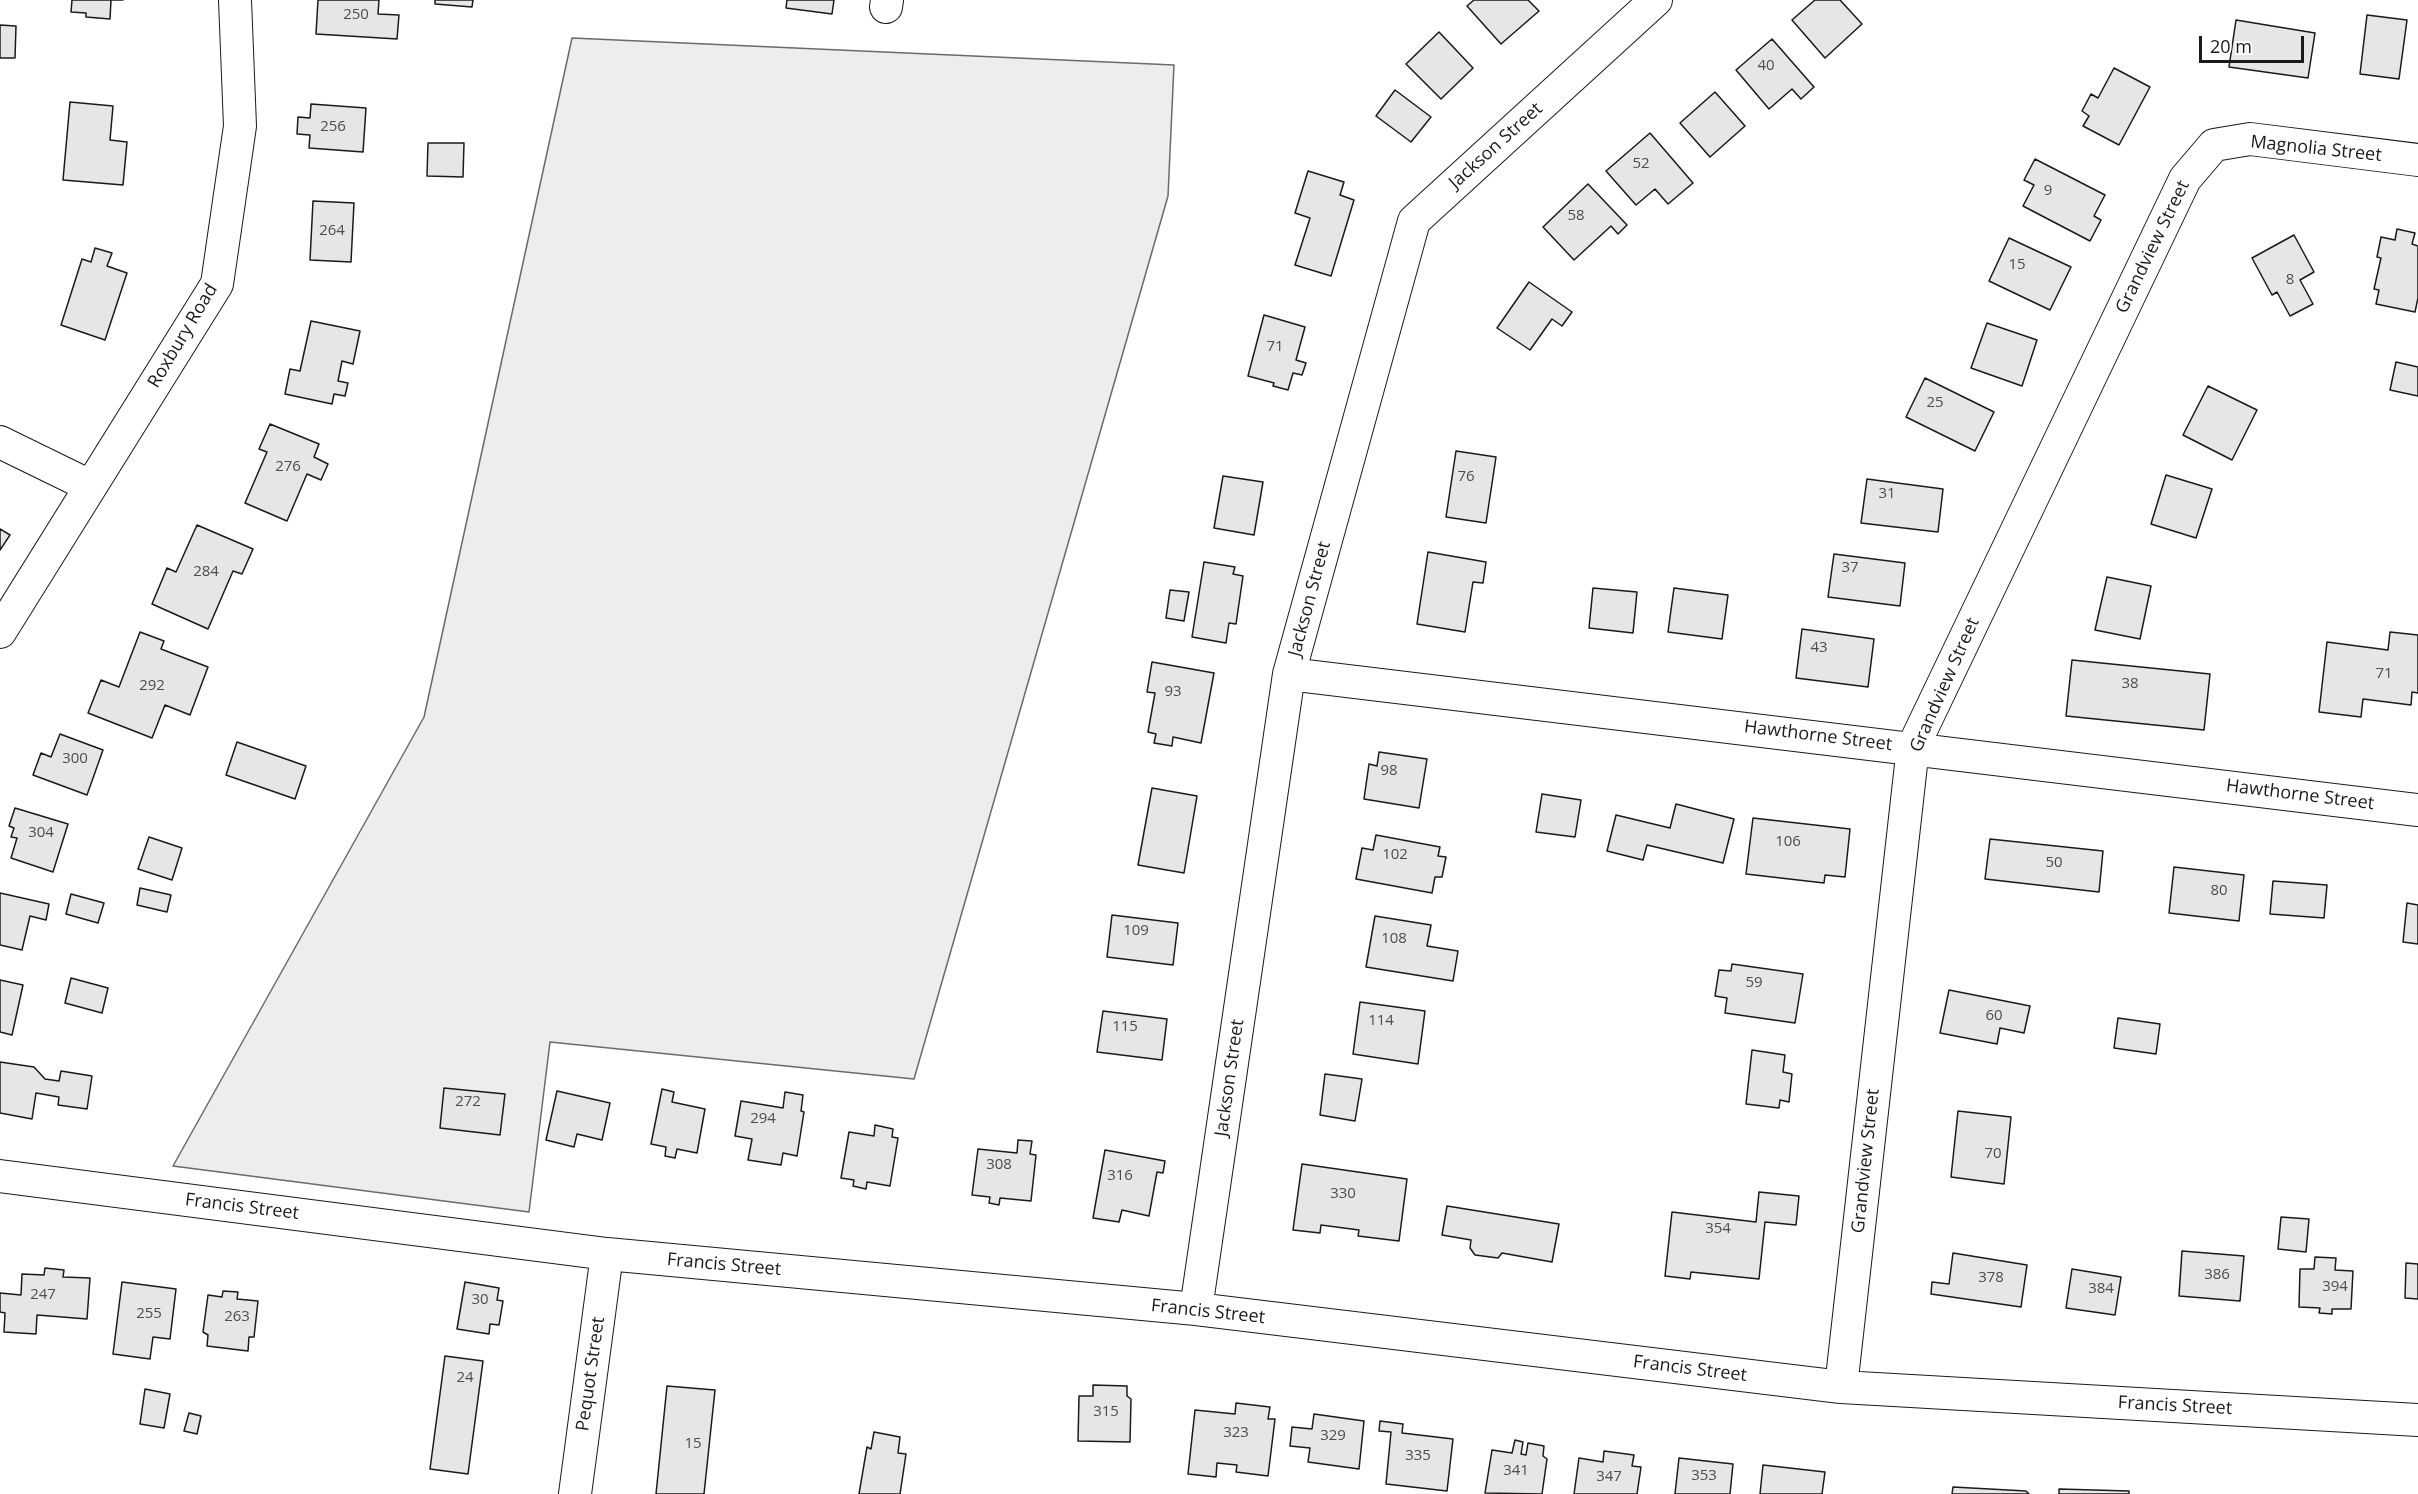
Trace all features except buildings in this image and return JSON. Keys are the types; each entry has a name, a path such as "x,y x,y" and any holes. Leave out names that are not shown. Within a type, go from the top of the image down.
{"street":[{"name":"Roxbury Road","path":"0,632 217,284 240,126 235,0"},
{"name":"Jackson Street","path":"1196,1310 1289,674 1414,220 1656,0"},
{"name":"Magnolia Street","path":"2214,145 2250,139 2418,160"},
{"name":"Grandview Street","path":"1841,1387 1912,747 2185,179 2214,145"},
{"path":"0,442 90,486"},
{"name":"Hawthorne Street","path":"1289,674 1912,747 2418,810"},
{"name":"Francis Street","path":"0,1176 607,1254 1196,1310 1841,1387 2418,1420"},
{"name":"Pequot Street","path":"575,1494 607,1254"}],"shaded area":[{"path":"572,38 1174,65 1168,196 914,1079 550,1042 529,1212 173,1166 424,717"}]}
